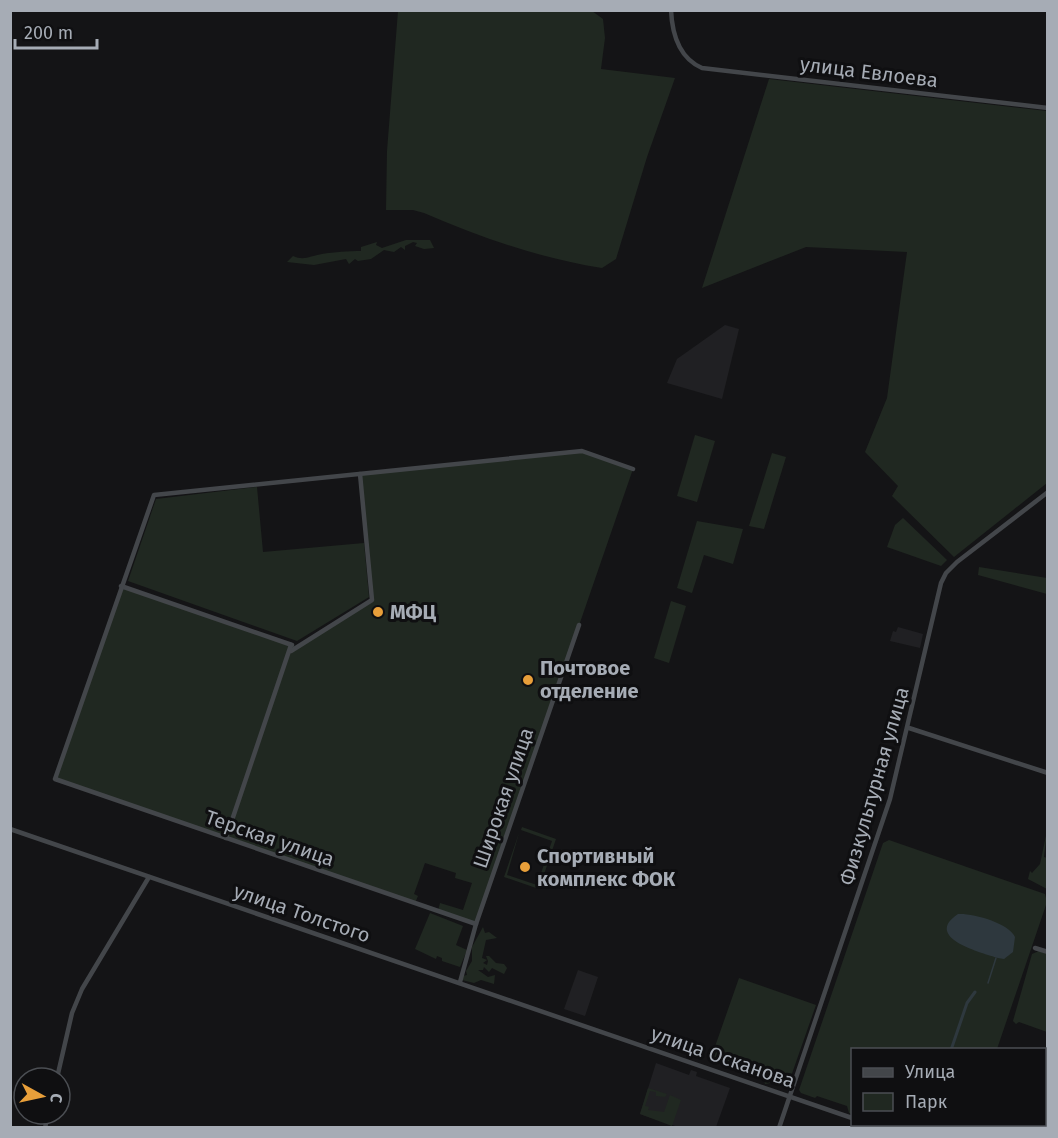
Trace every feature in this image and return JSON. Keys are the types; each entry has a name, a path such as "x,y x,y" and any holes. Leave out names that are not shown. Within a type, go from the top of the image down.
{"street":[{"name":"улица Евлоева","path":"671,10 673,29 688,60 702,68 1047,108"},
{"path":"360,474 372,600 297,647 291,648 121,586 154,495 582,451 633,469"},
{"name":"Физкультурная улица","path":"779,1128 890,799 909,728 943,577 957,562 1047,492"},
{"name":"Терская улица","path":"121,586 55,779 476,924"},
{"name":"Широкая улица","path":"460,982 476,924 579,625"},
{"path":"226,838 291,648"},
{"path":"909,728 1047,773"},
{"name":"улица Толстого","path":"10,830 584,1025"},
{"path":"60,1066 72,1013 82,989 149,877"},
{"path":"1035,948 1047,952"},
{"name":"улица Осканова","path":"584,1025 851,1118"}],"shaded area":[{"path":"725,325 739,329 722,399 667,383 677,359"},
{"path":"898,627 923,634 920,648 890,641 893,631 896,632"},
{"path":"958,914 981,917 1006,927 1015,937 1013,952 1004,959 998,958 959,943 951,937 947,930 949,923"},
{"path":"578,970 598,977 585,1016 564,1009"},
{"path":"656,1063 689,1075 691,1070 697,1072 696,1076 730,1088 716,1127 678,1127 640,1114"}],"green space":[{"path":"398,11 592,11 603,19 605,38 601,69 675,78 647,157 616,259 602,268 579,264 511,246 424,213 413,210 386,210 387,151"},
{"path":"769,79 1047,111 1047,483 954,557 892,496 898,486 865,452 887,398 907,252 806,247 702,288"},
{"path":"406,240 430,240 434,248 424,249 415,246 417,243 413,242 405,246 405,250 401,247 394,252 384,250 371,259 358,261 355,259 349,264 346,259 314,265 287,262 293,256 304,258 361,251 361,247 377,242 376,245 382,248"},
{"path":"695,435 715,441 697,502 677,496"},
{"path":"582,451 633,469 476,924 438,911 440,903 463,910 472,883 455,878 456,873 425,863 414,894 418,896 415,903 55,779 121,586 297,647 372,599 360,474"},
{"path":"772,453 786,457 764,529 749,526"},
{"path":"257,487 263,552 364,543 369,597 297,641 128,581 156,499"},
{"path":"903,518 947,560 941,566 887,547 895,525"},
{"path":"697,521 743,529 733,564 704,555 692,593 677,588"},
{"path":"979,567 1047,578 1047,594 978,575"},
{"path":"671,601 686,606 669,663 654,658"},
{"path":"522,827 556,839 539,889 504,877 519,833 507,875 537,885 552,841 521,830"},
{"path":"1047,831 1044,857 1047,858 1047,889 1028,879 1030,871 1032,873 1040,864"},
{"path":"889,840 1045,894 1047,902 997,1048 851,1048 851,1114 847,1106 817,1096 815,1098 799,1090 883,843"},
{"path":"430,913 463,926 456,945 467,950 460,967 415,949"},
{"path":"483,927 485,933 489,932 497,938 486,940 482,958 487,960 483,963 487,965 488,961 486,956 489,956 496,963 504,964 507,968 504,974 492,968 489,972 484,967 483,970 478,970 488,977 495,975 494,984 481,980 474,983 462,980 462,976 467,975 466,971 472,961 472,947"},
{"path":"1039,951 1047,954 1047,1032 1019,1022 1016,1024 1013,1021 1032,954"},
{"path":"739,978 816,1005 788,1085 779,1082 780,1075 767,1070 765,1075 770,1083 765,1084 763,1076 711,1058"},
{"path":"648,1088 667,1094 665,1097 656,1096 656,1092 650,1091 645,1106 649,1107 648,1110 664,1112 670,1095 681,1100 672,1126 640,1114"}],"waterway":[{"path":"988,983 996,958"},
{"path":"952,1048 967,1003 975,992"}],"place":[{"name":"МФЦ","path":"378,612"},
{"name":"Почтовое отделение","path":"528,680"},
{"name":"Спортивный комплекс ФОК","path":"525,867"}]}
